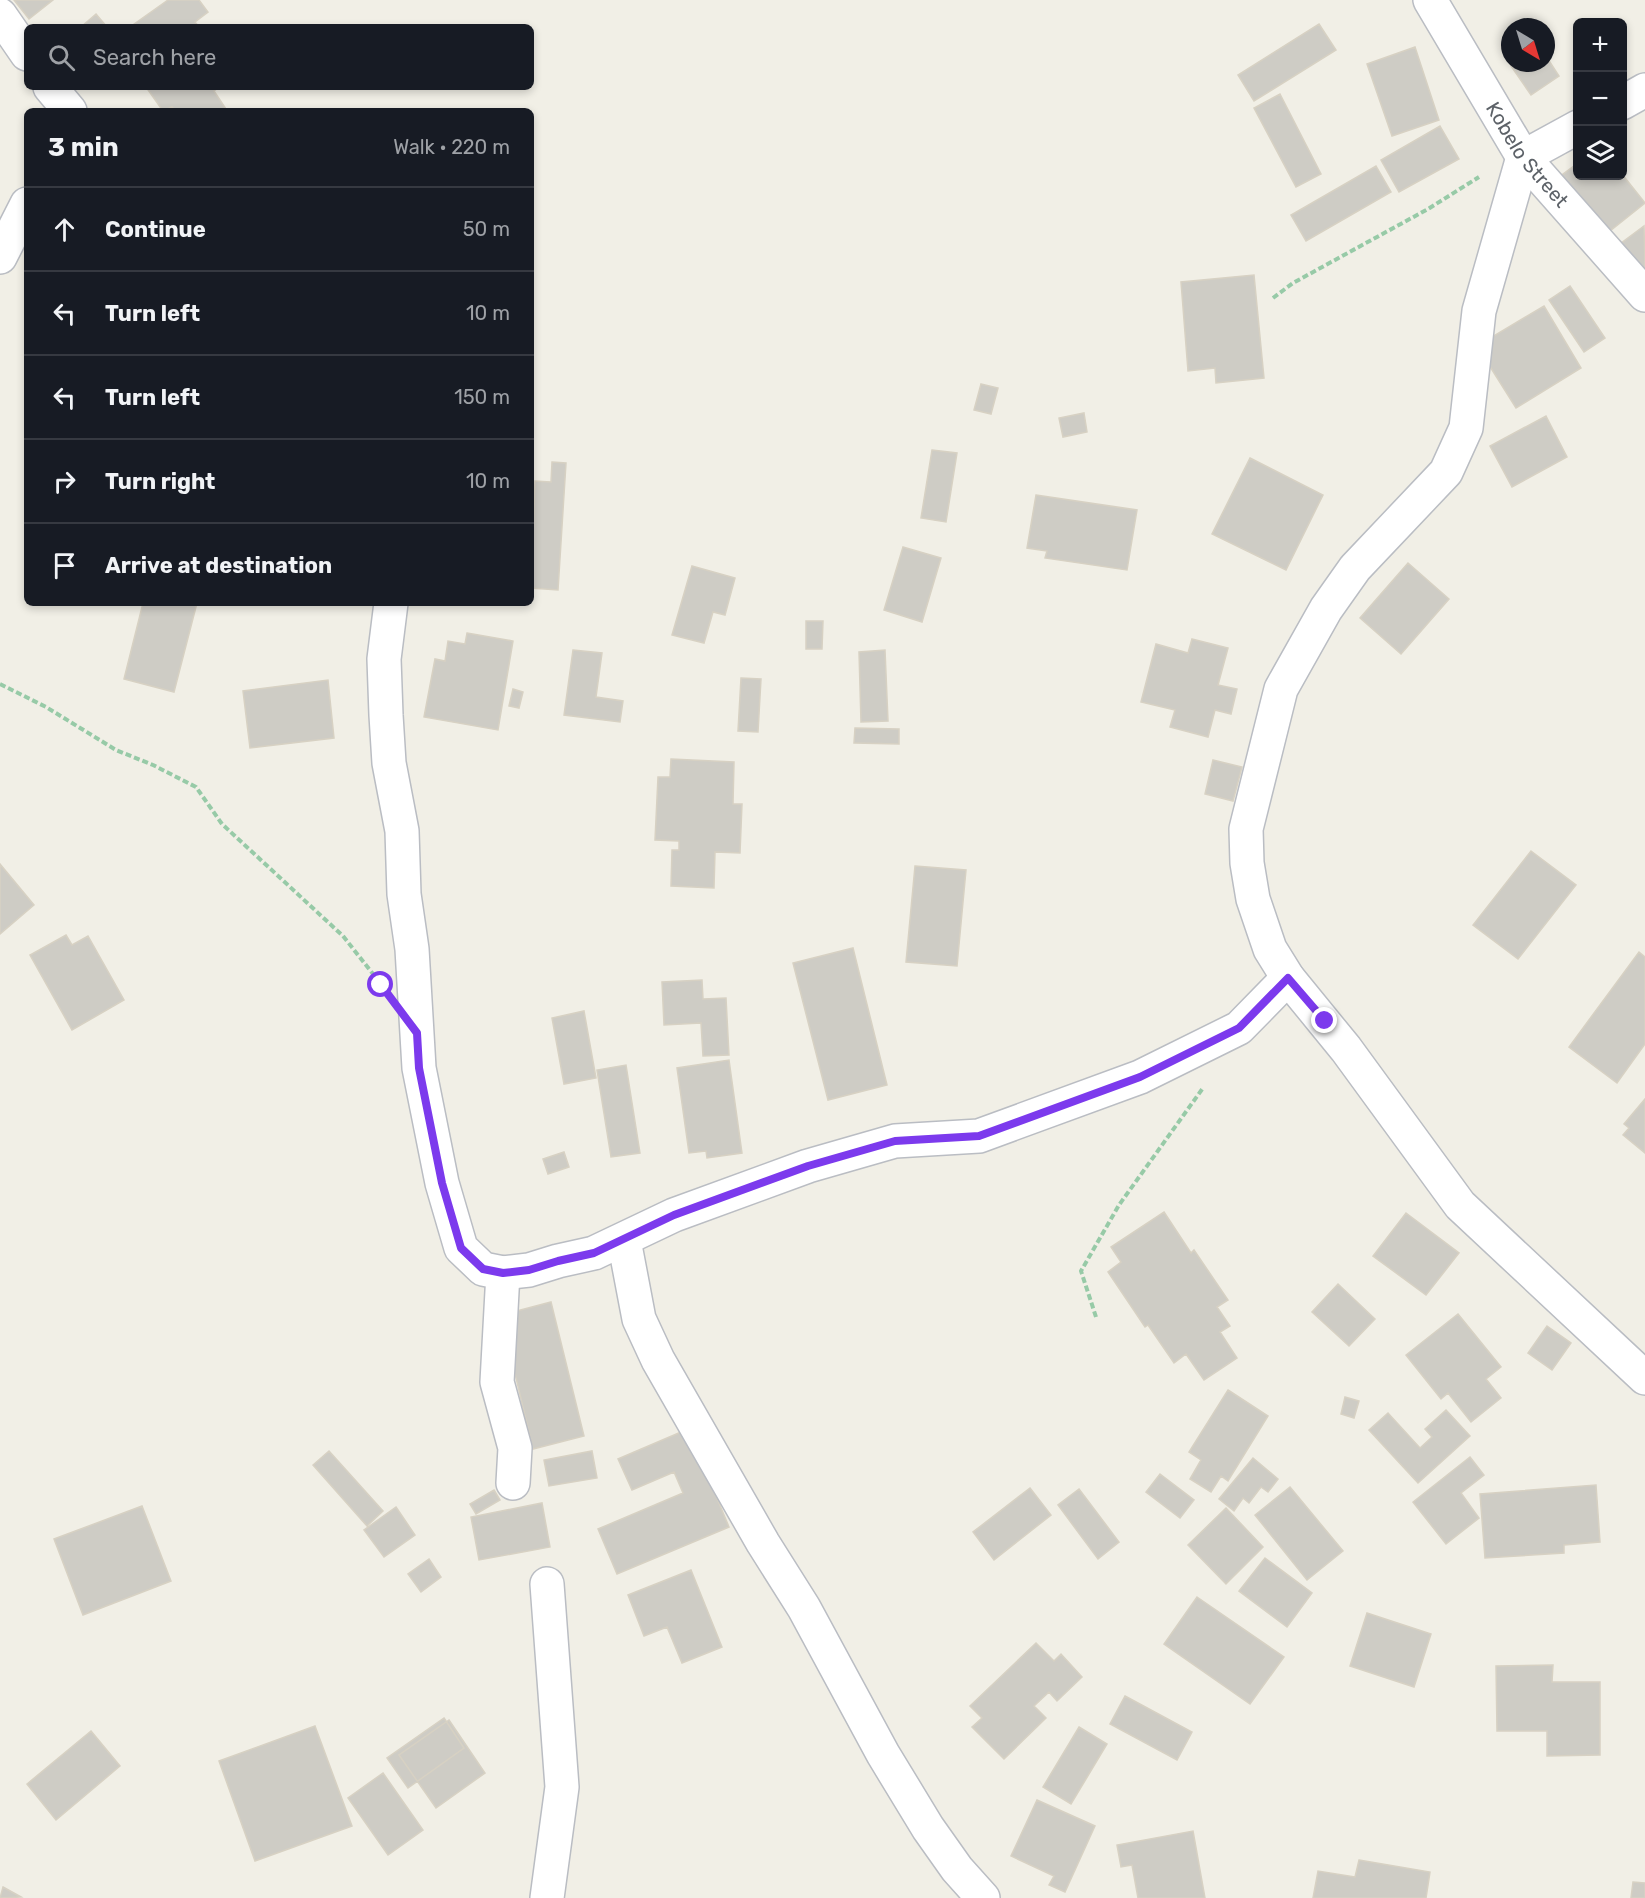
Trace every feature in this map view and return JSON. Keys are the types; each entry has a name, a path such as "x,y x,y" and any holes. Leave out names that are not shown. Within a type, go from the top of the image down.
{"street":[{"name":"Kobelo Street","path":"1430,0 1523,157 1645,295"},
{"path":"0,15 24,50"},
{"path":"52,90 68,108"},
{"path":"1627,101 1645,90"},
{"path":"1573,130 1523,157 1479,311 1466,428 1446,472 1355,568 1326,609 1281,689 1268,732 1246,829 1247,863 1253,899 1270,949 1288,978 1346,1048 1460,1205 1645,1378"},
{"path":"0,257 24,210"},
{"path":"391,606 384,659 386,715 389,763 402,831 404,894 412,949 419,1068 442,1183 461,1248 483,1269 503,1273 529,1270 594,1253 674,1215 808,1166 895,1141 979,1136 1140,1077 1239,1028 1288,978"},
{"path":"624,1240 639,1319 658,1360 763,1543 804,1608 888,1763 928,1828 957,1869 982,1898"},
{"path":"503,1273 497,1382 514,1448 513,1483"},
{"path":"547,1584 562,1787 547,1898"}],"path":[{"path":"1273,298 1293,283 1428,209 1469,182 1523,157"},
{"path":"0,684 46,707 116,750 153,765 196,787 222,824 343,936 381,985"},
{"path":"1096,1317 1081,1271 1119,1205 1203,1087"}],"building":[{"path":"14,0 53,0 29,19"},
{"path":"168,0 199,0 208,12 195,22 197,24 134,24"},
{"path":"96,14 104,24 84,24"},
{"path":"1319,24 1336,50 1254,101 1238,75"},
{"path":"1415,47 1439,120 1392,136 1367,64"},
{"path":"1555,70 1559,76 1531,95 1515,72 1555,72"},
{"path":"148,90 215,90 225,108 172,107 161,108"},
{"path":"1280,94 1321,174 1296,187 1254,108"},
{"path":"1440,126 1459,159 1399,192 1381,160"},
{"path":"1376,166 1391,192 1306,241 1291,215"},
{"path":"1573,167 1573,180 1627,180 1645,203 1600,239 1555,180"},
{"path":"1644,226 1645,268 1636,275 1616,247"},
{"path":"1254,275 1264,378 1216,383 1215,368 1188,371 1181,282"},
{"path":"1570,286 1605,338 1584,352 1549,300"},
{"path":"1544,306 1581,368 1516,408 1477,346"},
{"path":"981,384 998,388 991,414 974,410"},
{"path":"1084,413 1087,432 1063,437 1059,418"},
{"path":"1546,416 1567,457 1512,487 1490,446"},
{"path":"932,450 957,453 946,522 921,518"},
{"path":"1250,458 1323,495 1286,570 1212,534"},
{"path":"552,462 566,463 558,590 534,588 535,481 551,482"},
{"path":"1036,495 1137,510 1127,570 1045,558 1047,551 1027,548"},
{"path":"903,547 941,558 922,622 884,610"},
{"path":"1408,563 1449,599 1401,654 1360,618"},
{"path":"692,566 735,578 725,615 713,612 704,643 672,635"},
{"path":"142,606 196,606 174,692 124,679"},
{"path":"806,621 823,621 822,649 806,649"},
{"path":"467,633 513,641 498,730 424,717 435,659 445,661 448,641 465,644"},
{"path":"1192,639 1228,648 1218,685 1237,689 1231,714 1215,710 1208,737 1170,727 1175,710 1141,702 1156,644 1188,653"},
{"path":"573,650 602,653 596,697 623,701 620,722 564,715"},
{"path":"885,650 888,721 861,722 859,652"},
{"path":"741,678 761,679 758,732 738,731"},
{"path":"328,680 334,738 250,748 243,691"},
{"path":"513,689 523,692 519,708 509,706"},
{"path":"855,728 899,729 899,744 854,743"},
{"path":"671,759 734,762 733,804 742,804 740,853 715,852 714,888 671,886 672,850 679,850 679,841 655,840 658,777 670,777"},
{"path":"1213,760 1242,767 1233,801 1205,794"},
{"path":"1531,851 1576,885 1518,959 1473,925"},
{"path":"0,864 34,905 0,934"},
{"path":"915,866 966,870 957,966 906,962"},
{"path":"66,935 72,945 88,936 124,1000 72,1030 30,955"},
{"path":"853,948 887,1085 828,1100 793,963"},
{"path":"1639,952 1645,957 1645,1044 1617,1083 1569,1047"},
{"path":"702,980 703,999 726,998 729,1055 703,1056 701,1023 664,1025 662,982"},
{"path":"584,1011 596,1078 564,1084 552,1018"},
{"path":"729,1060 742,1153 707,1158 706,1151 689,1153 677,1068"},
{"path":"626,1065 640,1153 611,1157 597,1070"},
{"path":"1645,1099 1645,1153 1623,1135 1629,1128 1624,1124"},
{"path":"564,1152 569,1167 548,1174 543,1159"},
{"path":"1164,1212 1191,1253 1194,1250 1228,1300 1217,1307 1230,1326 1220,1332 1237,1358 1204,1380 1186,1354 1174,1363 1148,1325 1145,1327 1108,1272 1121,1262 1111,1247"},
{"path":"1406,1213 1459,1253 1426,1295 1373,1256"},
{"path":"1338,1284 1375,1319 1349,1346 1312,1312"},
{"path":"551,1302 584,1436 533,1449 501,1315"},
{"path":"1458,1314 1501,1367 1486,1379 1501,1398 1471,1422 1448,1393 1441,1399 1406,1355"},
{"path":"1547,1326 1571,1343 1552,1370 1528,1353"},
{"path":"1228,1390 1268,1416 1228,1481 1221,1476 1211,1492 1190,1479 1201,1460 1189,1452"},
{"path":"1345,1397 1359,1401 1354,1418 1341,1414"},
{"path":"1446,1410 1470,1436 1418,1483 1369,1430 1388,1413 1420,1448 1432,1437 1425,1429"},
{"path":"688,1429 729,1527 617,1574 598,1529 683,1493 674,1472 632,1490 618,1459"},
{"path":"329,1451 383,1511 367,1526 313,1465"},
{"path":"592,1451 597,1478 549,1486 544,1460"},
{"path":"1470,1457 1484,1475 1461,1493 1479,1518 1446,1544 1413,1502"},
{"path":"1253,1458 1278,1479 1268,1492 1261,1487 1249,1503 1243,1498 1234,1511 1219,1499"},
{"path":"1160,1474 1194,1500 1180,1518 1146,1492"},
{"path":"1596,1485 1600,1542 1564,1545 1564,1553 1485,1558 1480,1494"},
{"path":"1290,1487 1343,1551 1307,1580 1255,1515"},
{"path":"1030,1488 1051,1515 994,1560 973,1532"},
{"path":"1079,1489 1119,1542 1098,1559 1058,1505"},
{"path":"494,1490 500,1500 476,1514 470,1504"},
{"path":"542,1503 550,1547 479,1560 471,1517"},
{"path":"142,1506 171,1581 83,1615 54,1539"},
{"path":"396,1507 415,1535 384,1557 364,1530"},
{"path":"1226,1508 1263,1547 1226,1584 1188,1545"},
{"path":"1265,1558 1312,1593 1287,1627 1239,1591"},
{"path":"429,1559 441,1577 421,1592 408,1574"},
{"path":"691,1570 722,1647 682,1663 667,1627 644,1636 628,1595"},
{"path":"1197,1597 1284,1657 1250,1704 1164,1644"},
{"path":"1367,1613 1431,1634 1414,1687 1350,1666"},
{"path":"1036,1643 1054,1661 1061,1654 1082,1677 1057,1701 1049,1692 1034,1706 1046,1718 1004,1759 972,1727 982,1718 970,1706"},
{"path":"1553,1665 1552,1682 1600,1682 1600,1755 1547,1756 1547,1731 1497,1731 1496,1666"},
{"path":"1125,1696 1192,1732 1177,1760 1110,1724"},
{"path":"444,1718 464,1748 408,1788 387,1758"},
{"path":"449,1720 485,1773 436,1808 399,1755"},
{"path":"315,1726 352,1826 255,1861 219,1761"},
{"path":"1079,1727 1107,1744 1071,1804 1043,1787"},
{"path":"91,1731 120,1766 56,1820 27,1784"},
{"path":"383,1773 423,1830 388,1855 348,1798"},
{"path":"1037,1800 1095,1826 1065,1892 1049,1885 1054,1876 1011,1856"},
{"path":"1193,1831 1205,1898 1138,1898 1132,1865 1121,1867 1117,1845"},
{"path":"1359,1860 1430,1872 1426,1898 1313,1898 1318,1871 1355,1877"},
{"path":"1633,1882 1645,1883 1645,1898 1631,1898"},
{"path":"3,1887 21,1897 0,1898"}],"route":[{"path":"381,985 417,1033 419,1068 442,1183 461,1248 483,1269 503,1273 529,1270 594,1253 674,1215 808,1166 895,1141 979,1136 1140,1077 1239,1028 1288,978 1325,1021"}]}
